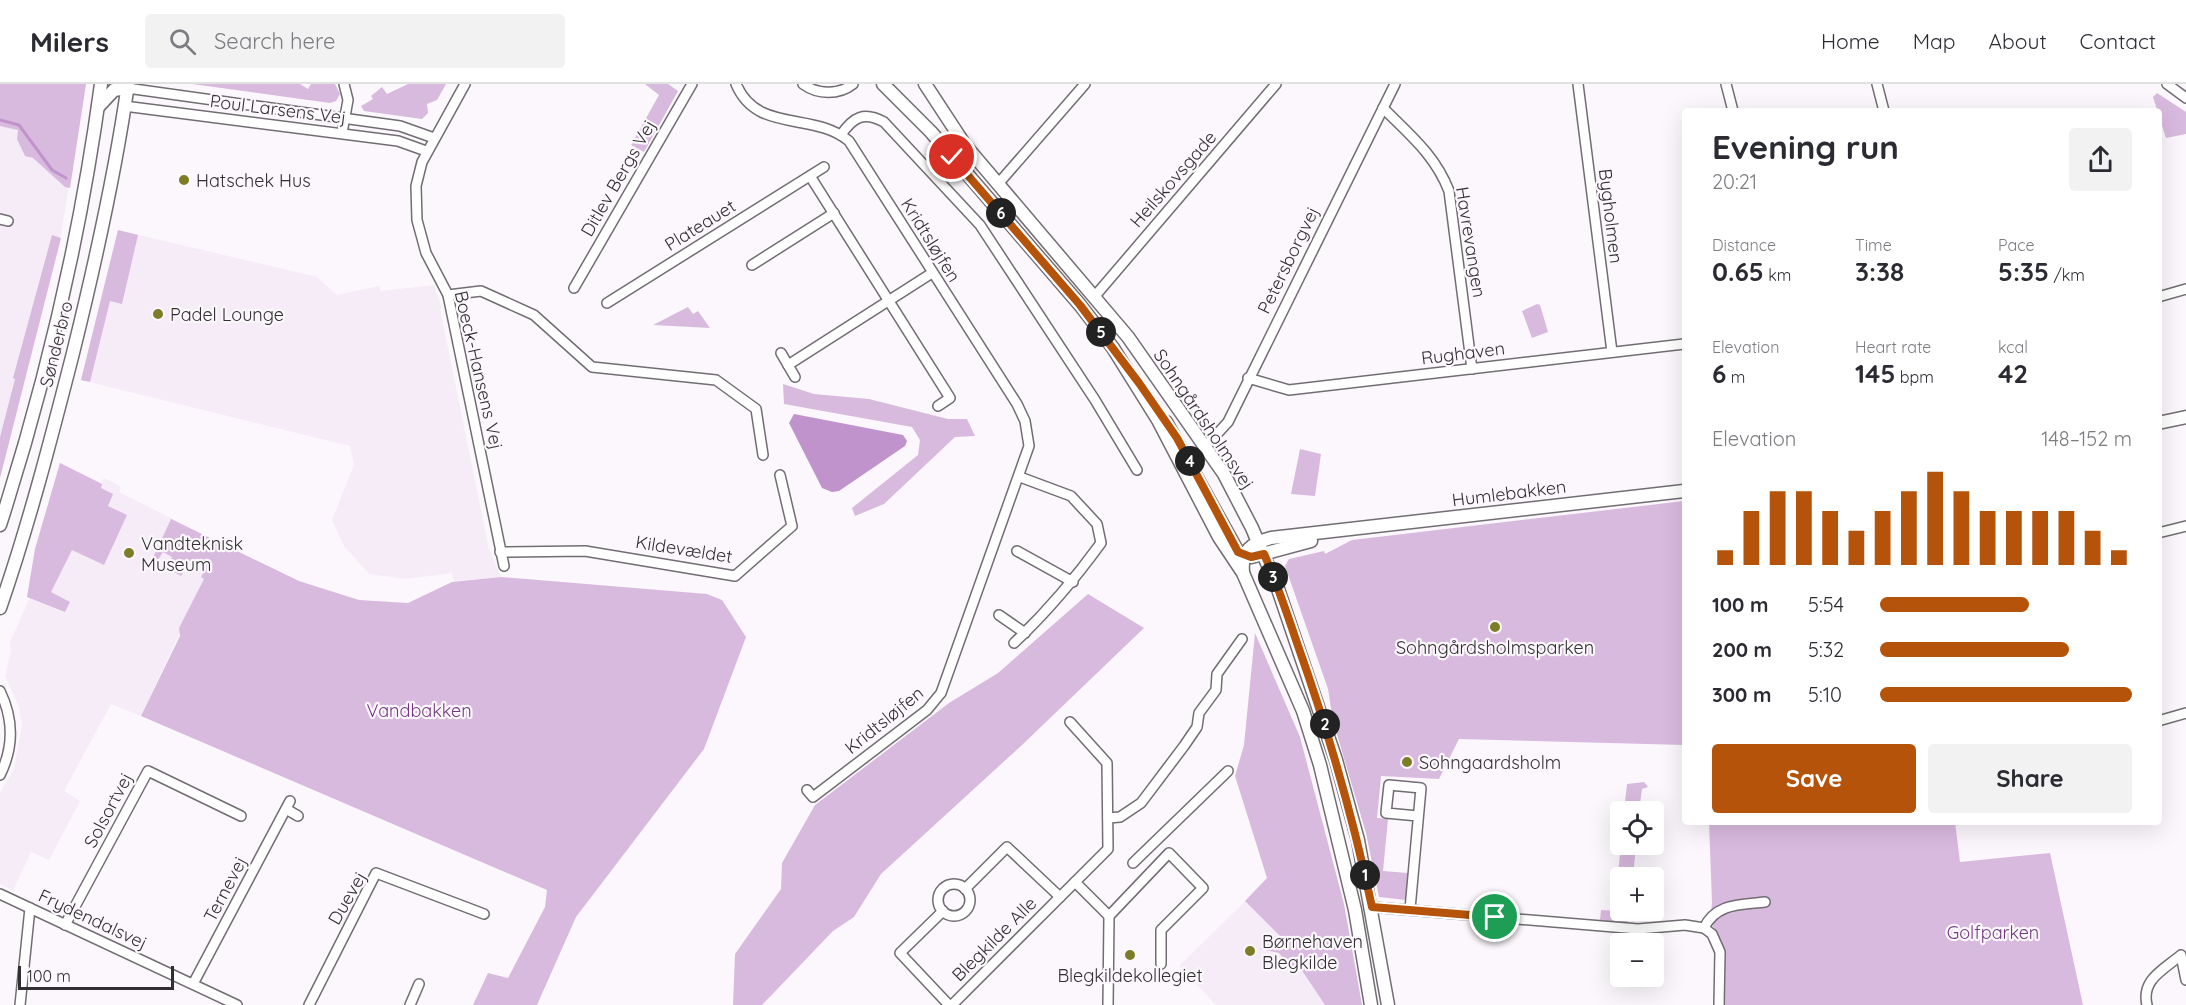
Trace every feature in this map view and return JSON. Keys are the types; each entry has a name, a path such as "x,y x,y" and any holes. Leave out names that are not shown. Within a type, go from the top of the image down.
{"street":[{"name":"Sønderbro","path":"1,523 35,402 75,239 101,84"},
{"path":"342,133 348,100 344,84"},
{"name":"Boeck-Hansens Vej","path":"465,84 426,151 416,186 417,220 426,253 448,296 504,566"},
{"name":"Ditlev Bergs Vej","path":"574,288 692,84"},
{"name":"Kridtsløjfen","path":"736,84 743,98 764,116 784,122 824,126 841,135 855,149 1025,421 1029,446 1020,477 941,693 933,706 813,797 807,790"},
{"path":"803,84 818,92 833,92 853,84"},
{"name":"Sohngårdsholmsvej","path":"883,84 931,132 1080,305 1113,348 1158,420 1208,518 1243,573 1303,711 1320,765 1356,909 1371,1005"},
{"path":"915,84 943,112"},
{"name":"Sohngårdsholmsvej","path":"925,84 965,145 1095,296 1128,338 1224,474 1258,541 1314,690 1336,760 1358,840 1388,1005"},
{"path":"998,184 1086,84"},
{"name":"Heilskovsgade","path":"1095,296 1276,84"},
{"name":"Petersborgvej","path":"1205,447 1228,422 1395,84"},
{"name":"Bygholmen","path":"1578,84 1612,352"},
{"path":"1726,84 1732,108"},
{"path":"1877,84 1883,108"},
{"path":"2167,84 2186,98"},
{"name":"Sønderbro","path":"0,608 40,481 100,237 124,106 121,87"},
{"path":"98,107 121,87"},
{"name":"Poul Larsens Vej","path":"121,87 400,126 434,138"},
{"name":"Poul Larsens Vej","path":"124,106 399,141 426,151"},
{"name":"Havrevangen","path":"1383,108 1431,156 1441,169 1449,191 1472,369"},
{"path":"841,135 850,121 860,116 869,115 884,122 980,225 1095,400 1137,470"},
{"name":"Plateauet","path":"607,303 824,167"},
{"path":"810,176 950,398 938,406"},
{"path":"752,265 834,213"},
{"path":"788,365 932,273"},
{"path":"2162,296 2186,289"},
{"path":"448,296 481,291 534,315 592,367 716,380 756,409 763,455"},
{"name":"Rughaven","path":"1248,378 1288,390 1682,344"},
{"path":"1113,348 1177,438 1234,546 1244,555"},
{"path":"781,353 795,377"},
{"path":"2162,422 2186,417"},
{"name":"Kildevældet","path":"501,552 585,551 735,576 792,526 780,475"},
{"path":"1014,643 1073,582 1101,543 1098,524 1071,496 1020,477"},
{"name":"Humlebakken","path":"1258,541 1682,491"},
{"path":"2162,532 2186,525"},
{"name":"Humlebakken","path":"1244,555 1264,554 1338,532"},
{"path":"1243,573 1244,555 1258,541"},
{"path":"1017,551 1073,582"},
{"path":"999,615 1025,633"},
{"path":"1108,818 1120,818 1134,809 1176,756 1197,727 1199,713 1216,690 1217,674 1242,639"},
{"path":"0,692 10,722 10,748 0,775"},
{"path":"0,711 10,722"},
{"path":"2162,720 2186,712"},
{"name":"Blegkilde Alle","path":"943,911 900,953 951,1005 1108,849 1107,763 1070,722"},
{"name":"Solsortvej","path":"64,925 148,771 241,816"},
{"path":"1133,864 1228,771"},
{"path":"1410,909 1421,788 1389,785 1386,813 1418,816"},
{"name":"Ternevej","path":"193,984 288,805 298,816"},
{"path":"1155,842 1203,888 1161,930 1161,964"},
{"name":"Blegkilde Alle","path":"965,889 1007,847 1060,897"},
{"path":"1108,1005 1109,916 1169,853"},
{"name":"Duevej","path":"309,1005 376,873 484,914"},
{"path":"1075,882 1109,916"},
{"path":"955,884 965,889 969,902 965,911 951,915 943,911 939,896 945,887 955,884"},
{"name":"Frydendalsvej","path":"0,894 237,1005"},
{"path":"1704,928 1717,910 1765,902"},
{"path":"1372,907 1638,930 1685,925 1704,928 1712,934 1720,952 1719,1005"},
{"path":"20,1005 30,908"},
{"path":"2183,954 2186,980"},
{"path":"2147,1005 2144,994 2148,982 2183,954"},
{"path":"410,1005 419,984"}],"shaded area":[{"path":"0,84 86,84 61,234 0,478"},
{"path":"118,230 317,277 337,295 379,286 381,291 434,285 442,308 440,309 489,549 501,577 454,581 452,573 406,579 369,574 344,546 332,520 354,465 350,446 81,380"},
{"path":"794,414 903,435 907,441 905,446 839,491 832,492 822,488 789,423"},
{"path":"60,463 101,483 104,478 121,487 119,492 208,537 217,554 141,716 111,704 64,791 80,801 49,860 31,852 13,890 0,884 0,793 14,769 22,725 19,707 5,676 11,651 10,642 30,598 27,597 35,549"},
{"name":"Børnehaven Blegkilde","path":"1274,873 1347,1005 1216,1005 1179,966"}],"green space":[{"path":"0,84 86,84 70,188 65,187 33,158 25,156 17,139 18,130 0,126"},
{"path":"192,84 300,84 308,89 311,84 335,84 340,94 336,101 330,103"},
{"path":"408,84 446,84 437,100 427,104 428,113 422,119 364,111 361,106 373,99 371,96 382,87 387,94"},
{"path":"645,84 668,84 678,91 644,152 631,145 659,95"},
{"path":"2157,93 2186,112 2186,134 2166,138 2162,125 2162,108 2156,108 2153,97"},
{"path":"118,230 138,235 122,304 110,301 90,382 81,380"},
{"path":"52,235 61,238 0,478 0,437 15,379 13,378"},
{"path":"1537,304 1540,305 1548,332 1532,338 1522,311"},
{"path":"688,307 693,314 698,311 710,328 653,325"},
{"path":"783,384 814,394 869,399 948,419 967,419 975,436 955,437 884,504 855,516 852,508 918,455 920,440 912,427 784,404"},
{"path":"1300,449 1321,454 1315,496 1291,494"},
{"path":"60,463 102,484 101,488 113,494 108,506 127,515 104,565 72,550 51,592 70,602 65,612 27,597 35,549"},
{"name":"Sohngårdsholmsparken","path":"1682,501 1682,745 1459,739 1439,779 1381,776 1377,818 1388,819 1383,871 1408,873 1406,900 1379,897 1366,833 1333,721 1328,689 1285,566 1289,559 1324,551 1325,554 1352,540"},
{"name":"Vandbakken","path":"171,519 299,581 359,600 408,603 452,582 501,577 707,594 722,600 746,637 704,749 576,917 537,1005 473,1005 488,973 508,978 545,907 547,890 141,716 180,636 179,628 204,579 201,577 206,567 190,560 181,576 166,567 172,557 163,552 156,563 152,560"},
{"path":"1088,594 1144,628 1022,745 881,874 854,917 833,931 762,1005 733,1005 735,954 781,889 782,863 815,805 949,703 998,673"},
{"path":"1255,633 1300,737 1344,904 1362,1005 1325,1005 1301,969 1293,971 1279,953 1260,949 1280,936 1245,901 1267,878 1235,776 1244,745"},
{"path":"1644,782 1648,787 1642,789 1640,801 1625,801 1627,784"},
{"name":"Golfparken","path":"1709,825 1955,825 1960,862 2050,853 2083,1005 1720,1005 1722,953 1720,938 1710,921 1712,903"},
{"path":"1620,855 1635,855 1634,867 1619,867"},
{"path":"1601,910 1610,911 1610,921 1628,921 1623,925 1600,920"}],"waterway":[{"path":"0,120 19,125 52,170 66,178"}],"place":[{"name":"Hatschek Hus","path":"184,180"},
{"name":"Padel Lounge","path":"158,314"},
{"name":"Vandteknisk Museum","path":"129,553"},
{"name":"Sohngårdsholmsparken","path":"1495,627"},
{"name":"Sohngaardsholm","path":"1407,762"},
{"name":"Børnehaven Blegkilde","path":"1250,951"},
{"name":"Blegkildekollegiet","path":"1130,955"}],"route":[{"path":"952,157 1080,305 1139,383 1177,438 1238,552 1251,557 1264,554 1314,690 1336,760 1358,840 1372,907 1495,917"}]}
